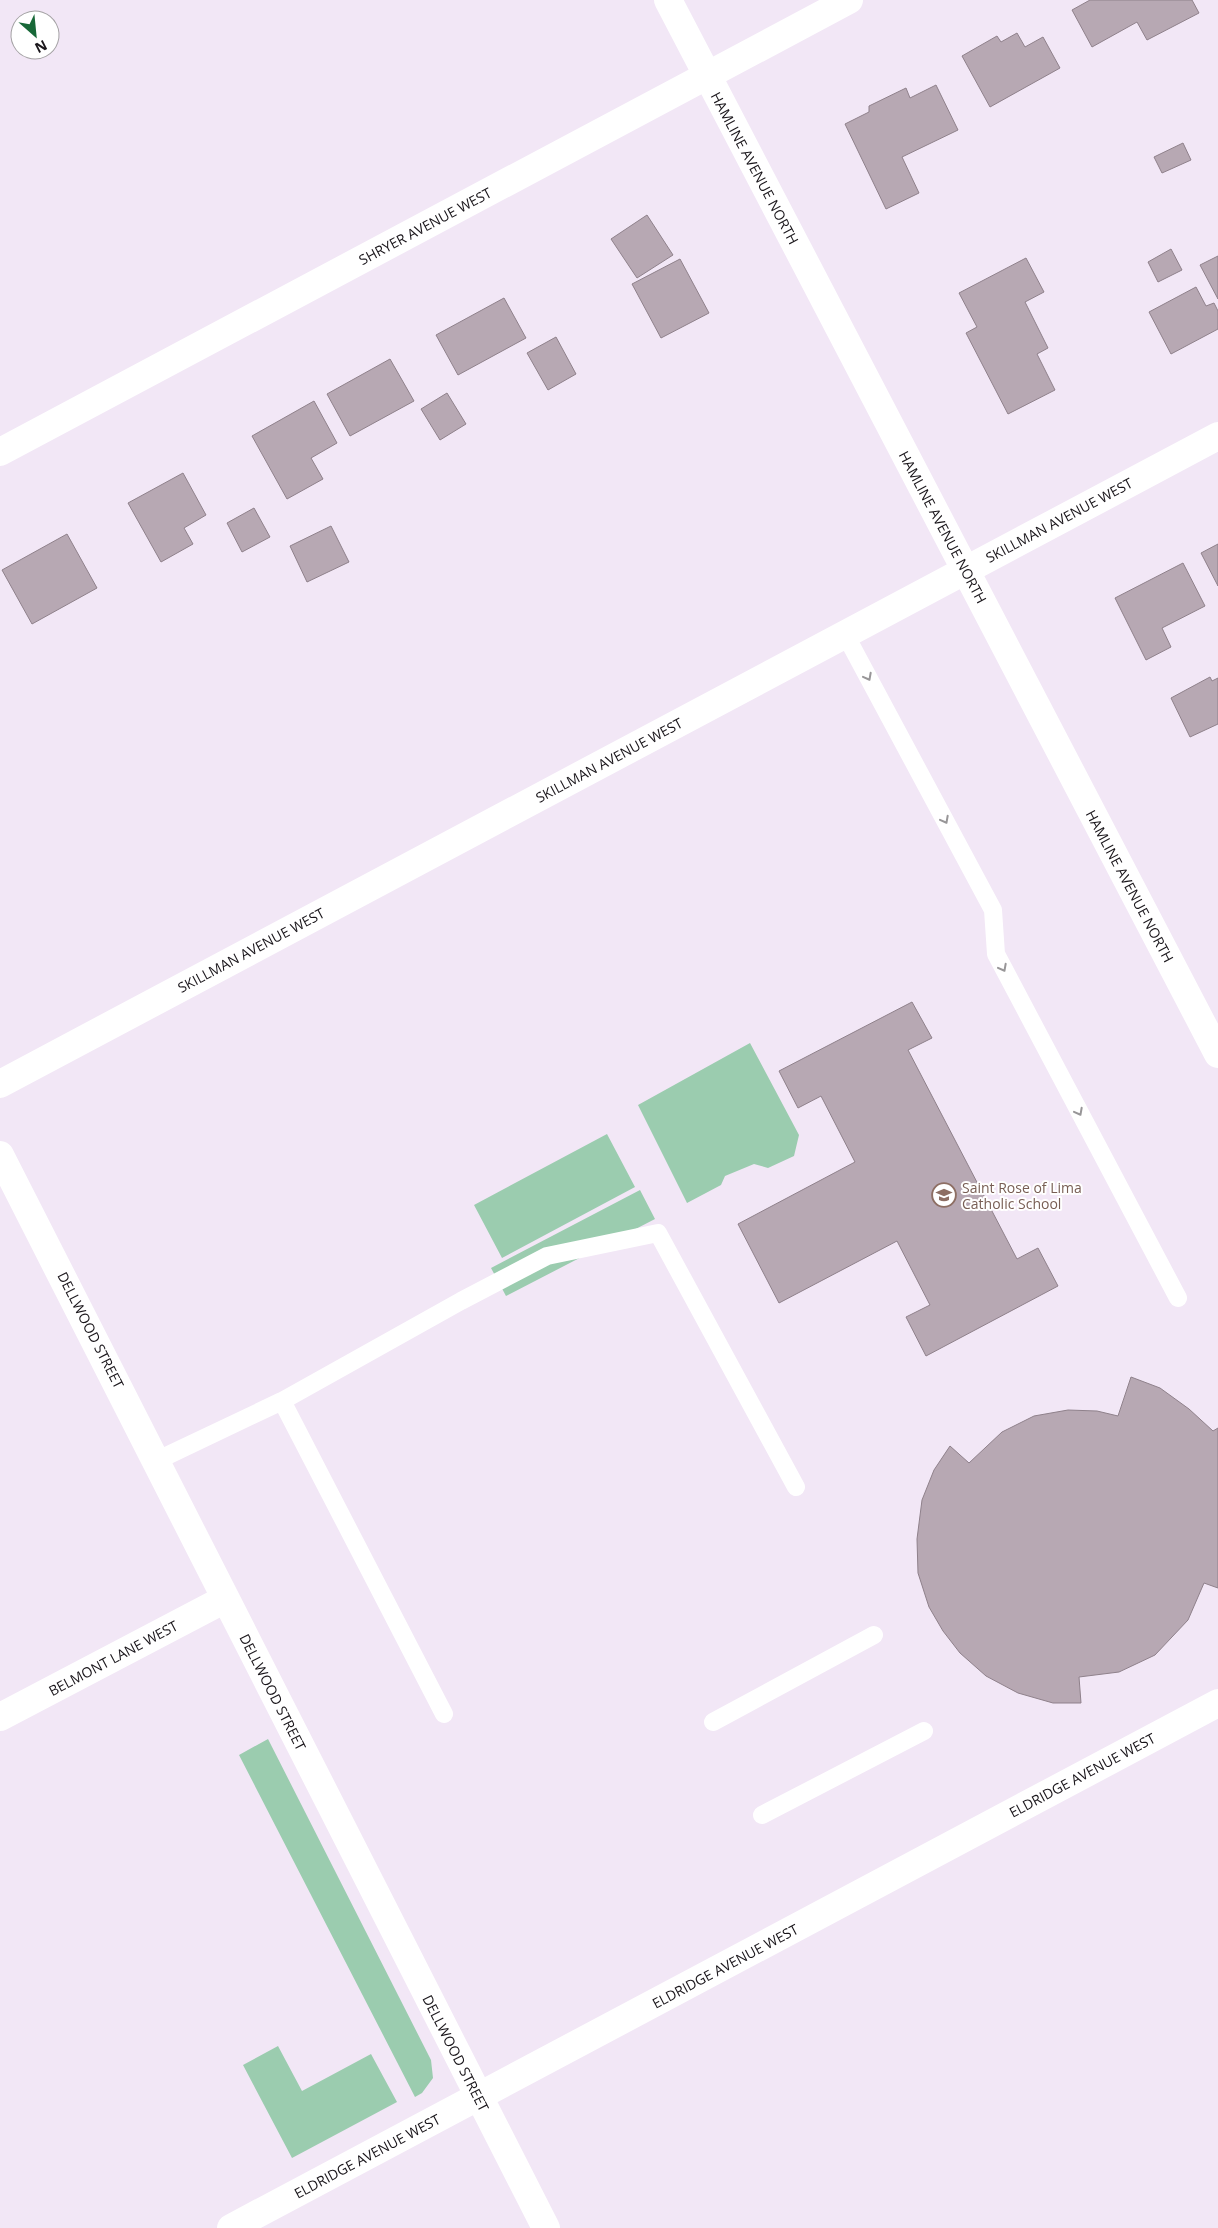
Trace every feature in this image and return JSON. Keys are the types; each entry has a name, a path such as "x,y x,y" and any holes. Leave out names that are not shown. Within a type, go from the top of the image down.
{"street":[{"name":"HAMLINE AVENUE NORTH","path":"668,0 1218,1054"},
{"name":"SHRYER AVENUE WEST","path":"0,452 849,0"},
{"name":"SKILLMAN AVENUE WEST","path":"0,1084 1218,436"},
{"name":"DELLWOOD STREET","path":"0,1155 158,1460 225,1599 546,2228"},
{"name":"BELMONT LANE WEST","path":"0,1717 225,1599"},
{"name":"ELDRIDGE AVENUE WEST","path":"231,2228 1218,1703"}],"lane":[{"path":"844,634 993,910 996,954 1178,1298"},
{"path":"158,1460 282,1402 462,1301 548,1256 658,1233 796,1487"},
{"path":"282,1402 444,1714"},
{"path":"713,1722 874,1636"},
{"path":"762,1815 924,1731"}],"green space":[{"path":"750,1043 799,1135 794,1156 768,1168 754,1164 725,1176 721,1185 687,1203 638,1105"},
{"path":"607,1134 635,1187 502,1258 474,1205"},
{"path":"640,1190 655,1219 506,1296 491,1268"},
{"path":"268,1739 431,2060 433,2078 422,2093 415,2097 239,1755"},
{"path":"278,2046 302,2091 371,2054 397,2102 292,2158 243,2065"}],"building":[{"path":"1090,0 1192,0 1199,13 1147,40 1137,22 1092,47 1072,10"},
{"path":"1017,33 1025,47 1043,37 1060,68 990,107 962,56 997,36 1001,42"},
{"path":"936,85 958,130 902,157 919,193 886,209 845,124 869,112 869,106 906,88 910,98"},
{"path":"1183,143 1191,160 1162,173 1154,157"},
{"path":"647,215 673,255 637,278 611,239"},
{"path":"1171,249 1182,270 1158,282 1148,262"},
{"path":"1218,256 1218,299 1200,265"},
{"path":"1026,258 1044,292 1025,302 1048,348 1037,354 1055,390 1008,414 966,333 977,327 959,293"},
{"path":"680,259 709,313 661,338 632,284"},
{"path":"1196,287 1206,306 1214,303 1218,311 1218,329 1171,354 1149,312"},
{"path":"504,298 526,338 458,375 436,335"},
{"path":"556,337 576,374 548,390 527,353"},
{"path":"390,359 414,401 350,436 327,394"},
{"path":"447,393 466,424 440,440 421,409"},
{"path":"314,401 337,443 311,458 323,479 287,499 252,436"},
{"path":"183,473 206,515 184,528 193,544 161,562 128,503"},
{"path":"254,508 270,537 242,552 227,523"},
{"path":"331,526 349,562 307,582 290,546"},
{"path":"67,534 97,588 32,624 2,570"},
{"path":"1218,544 1218,586 1201,553"},
{"path":"1183,563 1205,606 1162,628 1171,647 1146,660 1115,598"},
{"path":"1210,677 1212,681 1218,678 1218,724 1190,737 1171,698"},
{"path":"912,1002 932,1038 908,1050 1017,1259 1038,1248 1058,1286 926,1356 906,1317 930,1305 897,1241 779,1303 738,1224 855,1162 821,1096 798,1108 779,1071"},
{"path":"1131,1377 1160,1388 1189,1409 1213,1431 1218,1428 1218,1588 1204,1583 1188,1620 1155,1655 1119,1672 1079,1677 1081,1703 1053,1703 1018,1693 986,1676 960,1653 943,1631 929,1607 918,1573 917,1539 922,1500 934,1470 950,1446 969,1463 1002,1432 1034,1416 1068,1410 1097,1411 1118,1416"}],"place":[{"name":"Saint Rose of Lima Catholic School","path":"944,1195"}]}
